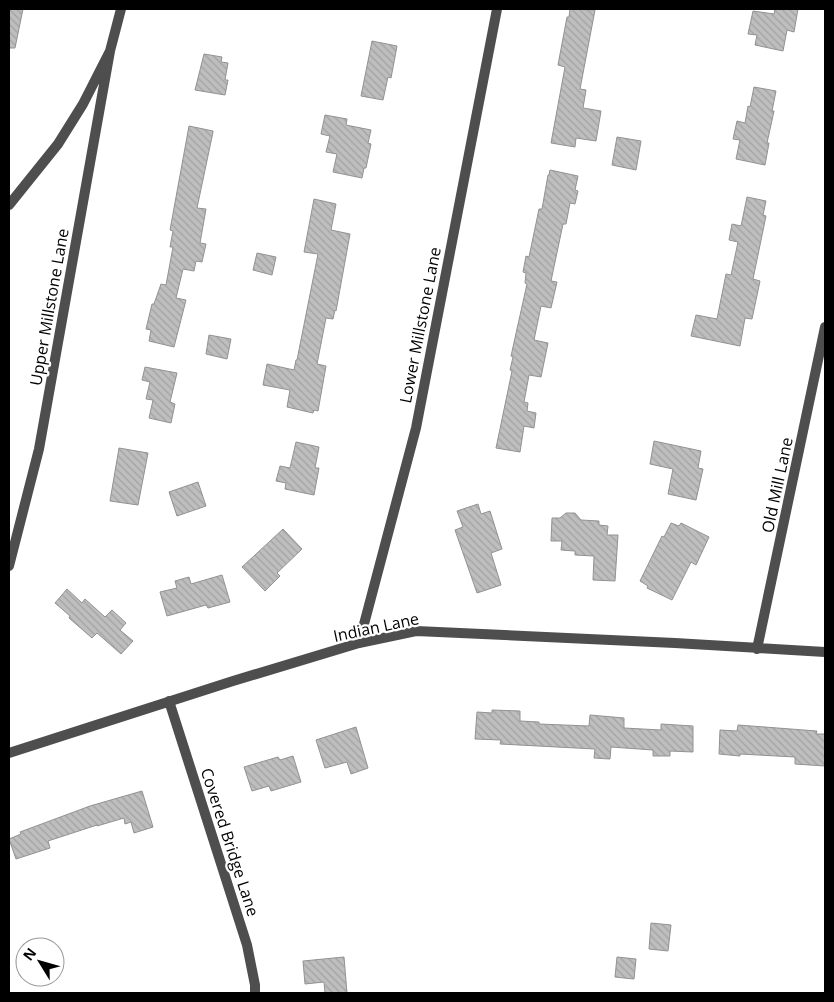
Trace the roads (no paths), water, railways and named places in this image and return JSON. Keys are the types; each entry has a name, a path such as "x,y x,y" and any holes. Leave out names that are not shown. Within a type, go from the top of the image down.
{"street":[{"path":"9,205 58,144 82,104 110,51 120,9"},
{"name":"Lower Millstone Lane","path":"359,644 416,428 497,9"},
{"name":"Upper Millstone Lane","path":"9,566 39,449 110,51"},
{"name":"Old Mill Lane","path":"757,649 825,327"},
{"name":"Indian Lane","path":"9,753 169,701 359,644 416,631 825,652"},
{"name":"Covered Bridge Lane","path":"169,701 250,956 255,993"}]}
